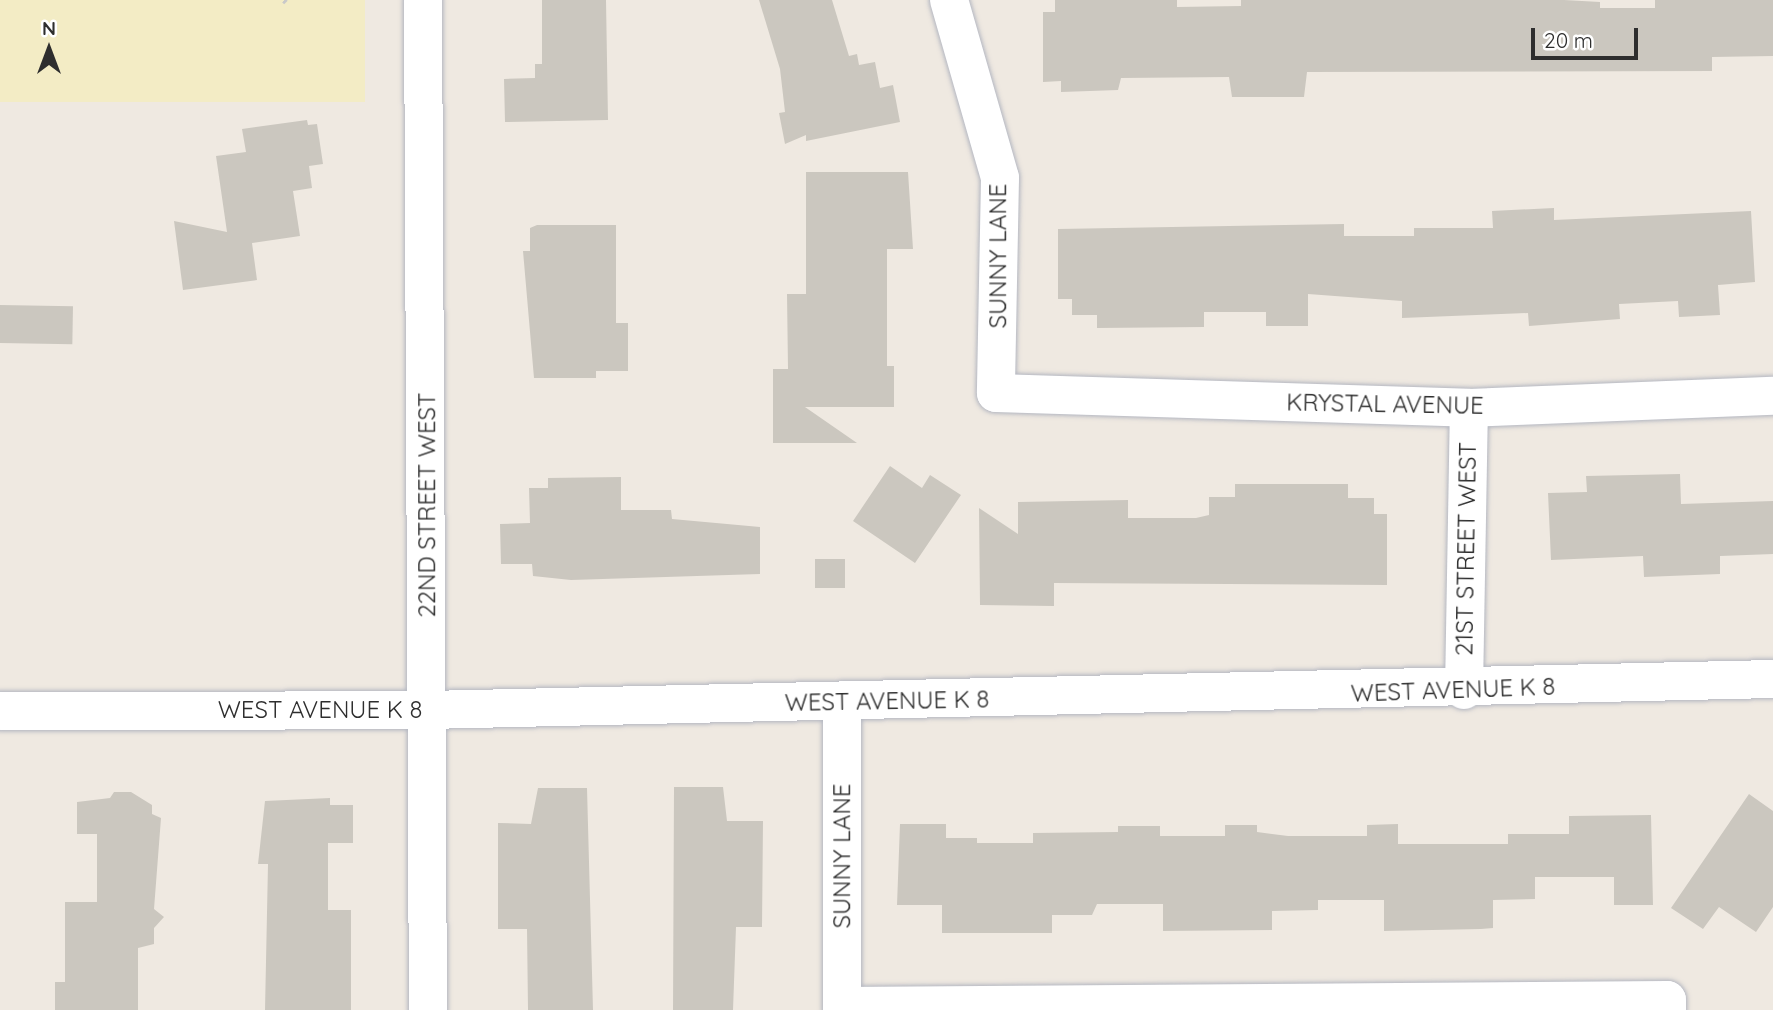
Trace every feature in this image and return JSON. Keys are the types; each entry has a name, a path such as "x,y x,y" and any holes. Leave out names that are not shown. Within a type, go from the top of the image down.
{"street":[{"name":"22ND STREET WEST","path":"423,0 428,1010"},
{"name":"SUNNY LANE","path":"949,0 1000,178 996,393"},
{"name":"KRYSTAL AVENUE","path":"996,393 1469,408 1773,396"},
{"name":"21ST STREET WEST","path":"1464,690 1469,408"},
{"name":"WEST AVENUE K 8","path":"0,711 428,710 1464,690 1773,679"},
{"name":"SUNNY LANE","path":"842,702 842,1008"},
{"path":"842,1008 1667,1005"}],"sand":[{"path":"0,0 365,0 365,102 0,102"}],"building":[{"path":"542,0 606,0 608,120 505,122 504,79 535,78 535,64 542,64"},
{"path":"759,0 832,0 849,56 857,54 859,65 875,62 880,88 893,85 900,122 806,141 806,135 785,144 779,113 785,112 780,69"},
{"path":"1055,0 1177,0 1177,7 1241,6 1241,0 1564,0 1600,2 1600,8 1655,8 1655,0 1773,0 1773,56 1712,57 1712,71 1307,72 1304,97 1232,97 1229,77 1121,78 1118,90 1061,92 1061,81 1043,82 1043,12 1055,12"},
{"path":"307,120 308,125 317,124 323,164 309,166 312,188 293,191 300,236 252,243 257,280 183,290 174,221 227,232 216,156 246,152 242,129"},
{"path":"806,172 908,172 913,249 887,249 887,366 894,366 894,407 805,407 857,443 773,443 773,369 788,369 787,294 806,294"},
{"path":"1554,208 1554,220 1751,211 1755,282 1718,285 1720,315 1679,317 1678,301 1619,304 1620,319 1529,326 1528,313 1402,318 1402,301 1308,294 1308,326 1266,326 1266,312 1204,312 1204,327 1097,328 1097,315 1072,315 1072,299 1058,299 1058,229 1344,224 1344,236 1414,236 1414,228 1493,228 1492,211"},
{"path":"537,225 616,225 616,323 628,323 628,371 596,371 596,378 534,378 523,251 530,251 530,228"},
{"path":"0,305 73,306 72,344 0,343"},
{"path":"890,466 922,488 930,475 961,495 915,563 853,521"},
{"path":"1680,474 1681,504 1773,501 1773,554 1720,556 1720,574 1644,577 1643,556 1551,560 1548,493 1587,492 1586,476"},
{"path":"621,477 621,510 671,510 672,519 760,527 760,574 571,580 533,576 532,564 501,564 500,524 530,523 529,488 548,488 548,478"},
{"path":"1235,484 1348,484 1348,498 1374,498 1374,514 1387,514 1387,585 1054,583 1054,606 980,605 979,508 1018,534 1018,502 1128,500 1128,518 1196,518 1209,515 1209,497 1235,497"},
{"path":"815,559 845,559 845,588 815,588"},
{"path":"674,787 723,787 727,821 763,821 762,927 736,927 733,1010 673,1010"},
{"path":"538,788 587,788 593,1010 528,1010 527,929 498,929 498,823 531,824"},
{"path":"114,792 131,792 152,805 152,814 161,818 154,909 164,917 154,928 154,944 138,948 138,1010 55,1010 55,982 65,982 65,902 97,902 97,834 77,834 77,802 110,798"},
{"path":"1749,794 1773,811 1773,907 1756,932 1719,907 1703,929 1671,908"},
{"path":"330,798 330,805 353,805 353,843 328,843 328,910 351,910 351,1010 265,1010 268,864 258,864 265,801"},
{"path":"1651,815 1653,905 1614,905 1614,877 1535,877 1535,899 1493,900 1493,928 1384,931 1384,900 1318,900 1318,910 1272,911 1272,930 1163,931 1163,904 1097,904 1092,915 1052,915 1052,933 942,933 942,905 897,905 900,824 946,824 946,838 977,838 977,843 1033,843 1033,833 1118,832 1118,826 1160,826 1160,836 1225,836 1225,825 1257,825 1257,832 1288,836 1367,836 1367,825 1398,824 1398,844 1508,844 1508,834 1569,834 1569,816"}]}
